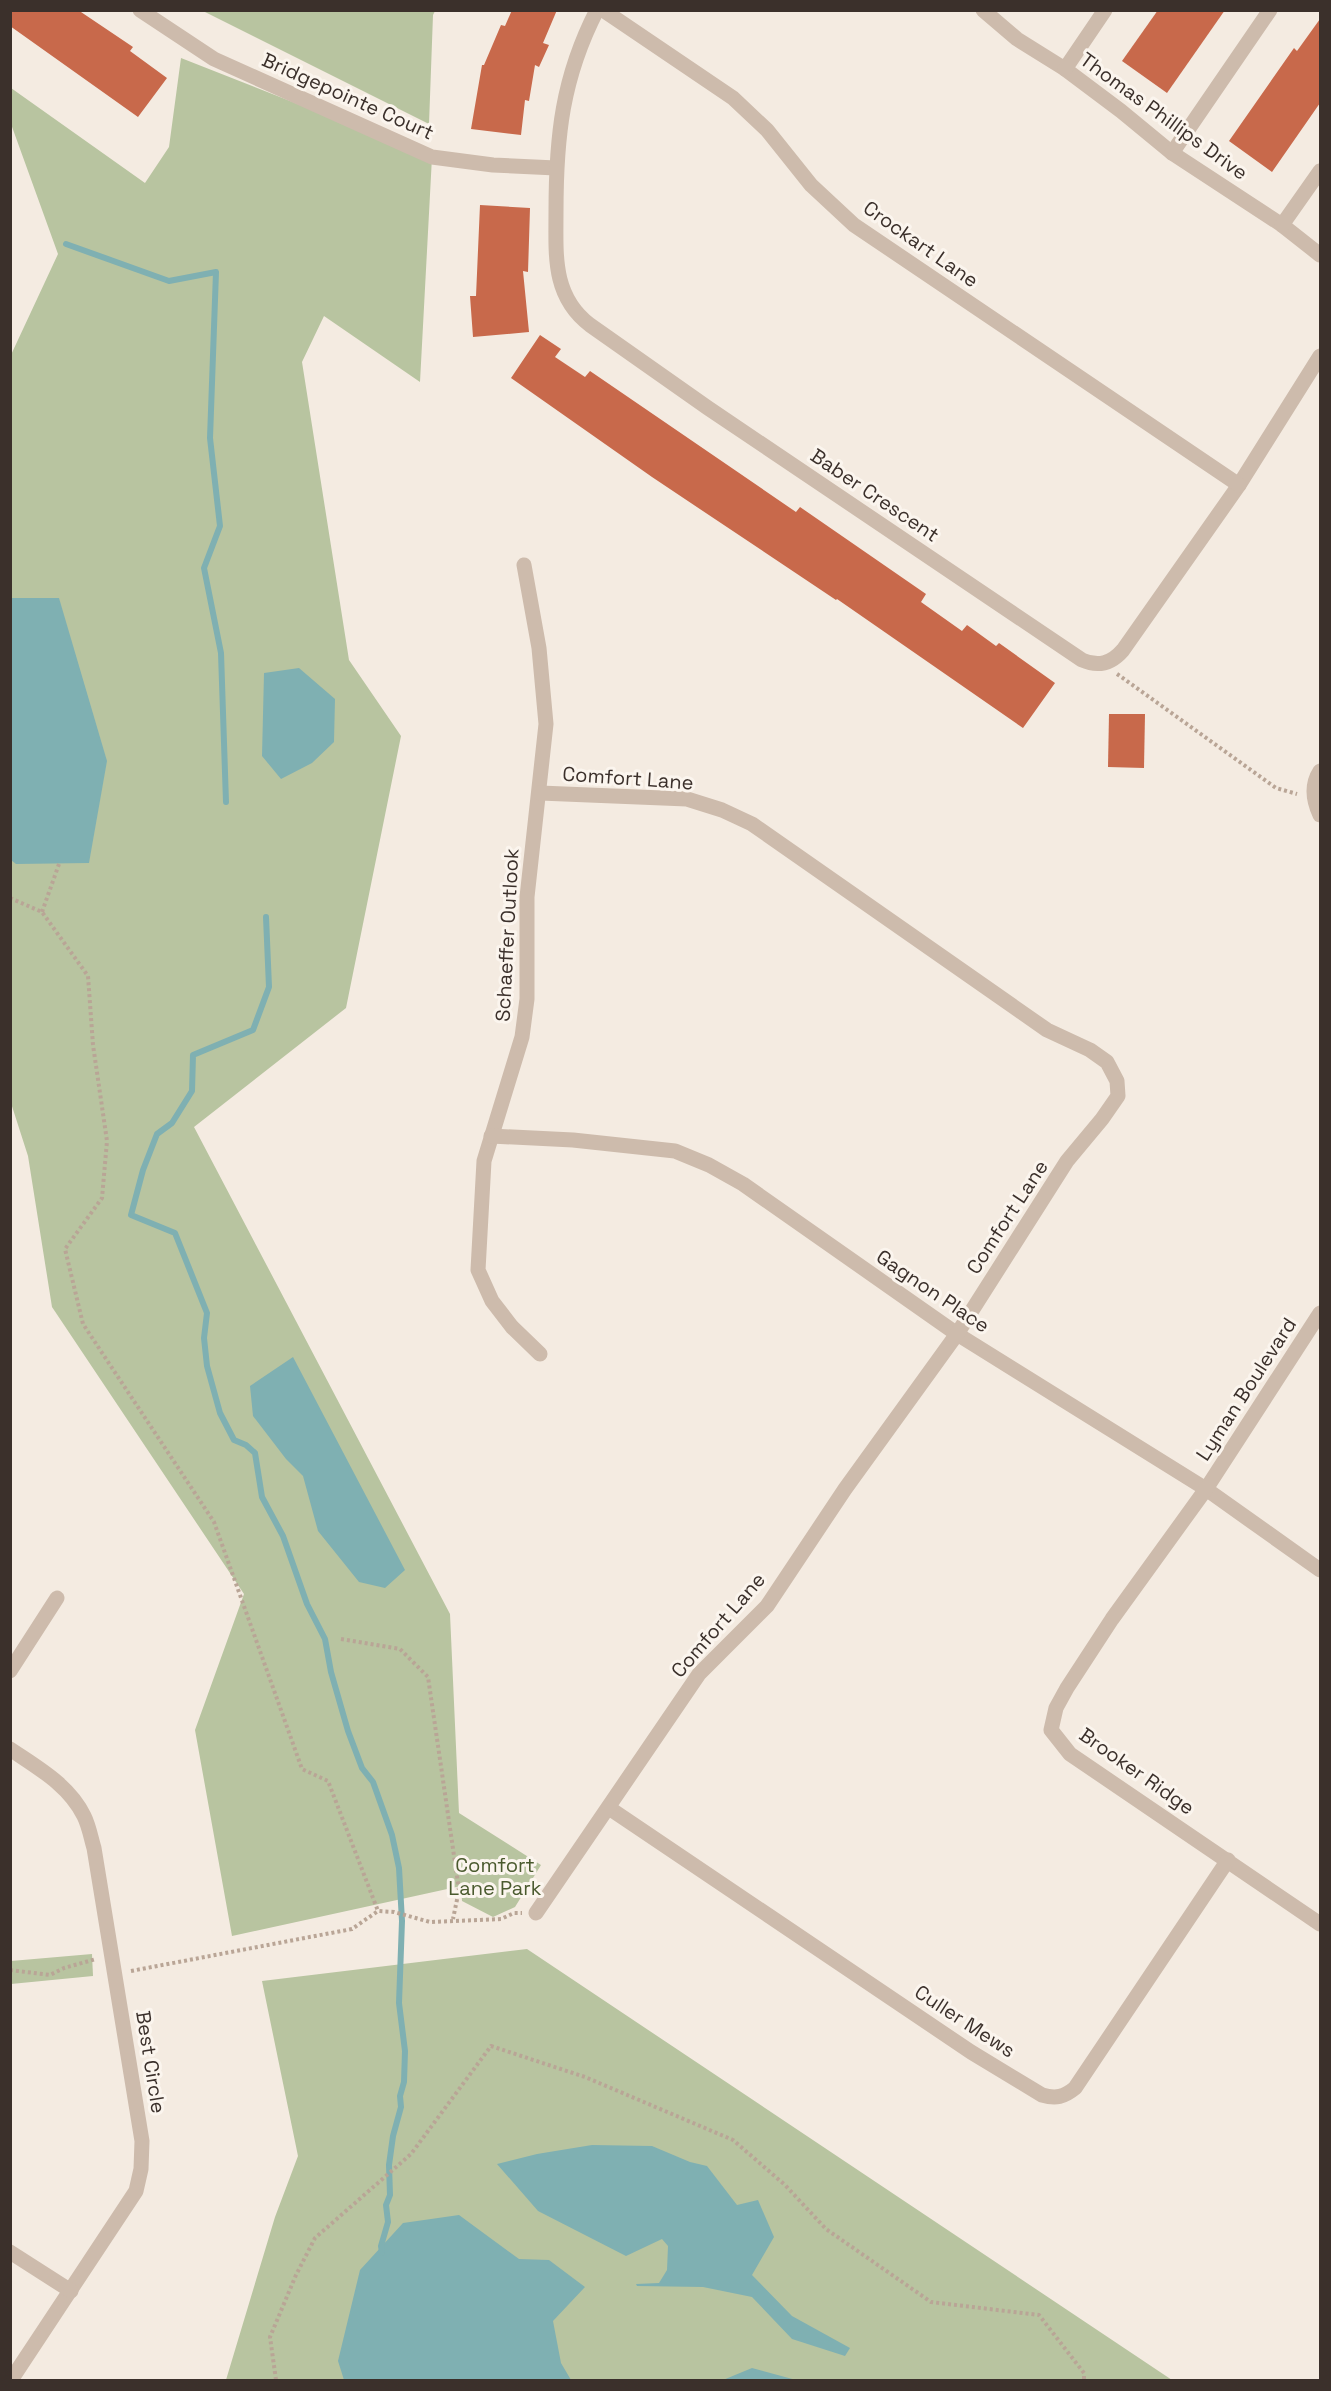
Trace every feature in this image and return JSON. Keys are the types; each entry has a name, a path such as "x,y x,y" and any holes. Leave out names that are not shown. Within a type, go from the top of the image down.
{"street":[{"name":"Bridgepointe Court","path":"140,10 214,59 432,157 493,165 556,168"},
{"name":"Baber Crescent","path":"597,10 576,57 563,99 556,168 557,273 566,299 585,321 708,408 1082,660 1100,664"},
{"name":"Crockart Lane","path":"603,10 733,98 767,130 812,185 854,225 1239,486"},
{"name":"Thomas Phillips Drive","path":"983,10 1017,39 1065,69 1172,153 1281,225 1320,255"},
{"path":"1065,69 1105,10"},
{"path":"1172,153 1270,10"},
{"path":"1281,225 1320,171"},
{"path":"1100,664 1113,659 1123,650 1239,486 1320,356"},
{"name":"Schaeffer Outlook","path":"524,565 539,648 546,724 527,897 527,999 522,1036 484,1161 478,1270 492,1301 512,1327 540,1354"},
{"path":"1320,771 1316,778 1315,800 1320,815"},
{"name":"Comfort Lane","path":"536,1913 699,1674 767,1606 845,1489 957,1334 1067,1161 1118,1096 1117,1081 1107,1062 1090,1050 1047,1030 752,824 722,810 687,799 540,793"},
{"name":"Gagnon Place","path":"491,1136 573,1140 675,1151 709,1165 743,1184 957,1334 1206,1489 1320,1570"},
{"name":"Lyman Boulevard","path":"1206,1489 1320,1312"},
{"name":"Brooker Ridge","path":"1206,1489 1112,1619 1067,1688 1056,1707 1051,1730 1070,1754 1320,1924"},
{"path":"10,1671 57,1598"},
{"name":"Best Circle","path":"10,1749 48,1774 71,1794 85,1817 94,1848 142,2141 141,2169 136,2191 11,2380"},
{"name":"Culler Mews","path":"609,1808 971,2052 1042,2095 1052,2098 1065,2096 1075,2088 1228,1860"},
{"path":"10,2252 71,2291"}],"path":[{"path":"1100,664 1276,788 1315,800"},
{"path":"42,912 59,864"},
{"path":"10,898 42,912 88,976 93,1045 107,1141 102,1198 65,1249 83,1324 214,1522 302,1769 328,1780 378,1911"},
{"path":"341,1639 400,1648 428,1677 459,1890 453,1919"},
{"path":"115,1974 352,1929 378,1911 394,1912 430,1922 453,1919 501,1919 514,1912 536,1913"},
{"path":"10,1970 50,1975 64,1968 112,1954"},
{"path":"276,2380 270,2337 296,2275 315,2238 411,2154 491,2046 585,2077 733,2140 785,2185 826,2229 931,2302 1039,2315 1084,2373 1084,2380"}],"green space":[{"path":"203,11 435,11 429,124"},
{"name":"Comfort Lane Park","path":"181,58 432,157 420,382 324,316 302,362 349,660 401,736 346,1008 194,1127 450,1614 459,1813 541,1865 515,1907 493,1917 462,1901 461,1886 232,1936 195,1730 244,1594 52,1307 28,1156 10,1100 10,357 58,254 11,124 11,88 145,183 169,147"},
{"path":"527,1949 1172,2380 226,2380 275,2217 298,2156 262,1981"},
{"path":"92,1954 93,1976 11,1984 11,1961"}],"water":[{"path":"11,598 59,598 107,761 89,863 16,864 11,860"},
{"path":"299,668 335,699 334,742 312,763 281,779 262,756 264,673"},
{"path":"293,1357 405,1570 385,1588 359,1582 318,1531 303,1476 286,1459 253,1416 250,1386"},
{"path":"592,2145 652,2146 690,2162 707,2166 737,2205 758,2200 774,2237 752,2275 792,2316 850,2348 845,2356 792,2339 752,2297 703,2287 637,2286 636,2284 659,2283 667,2270 668,2246 662,2239 626,2256 538,2211 497,2164 537,2154"},
{"path":"459,2215 519,2259 549,2260 585,2287 553,2321 561,2363 571,2380 344,2380 338,2361 360,2270 403,2223"},
{"path":"752,2368 796,2380 723,2380"}],"building":[{"path":"10,10 78,10 133,47 130,51 167,78 138,117 10,26"},
{"path":"512,10 557,10 543,43 549,45 539,67 535,65 529,101 525,100 521,135 471,129 482,65 484,65 501,25 505,26"},
{"path":"1158,10 1225,10 1167,93 1122,61"},
{"path":"1320,19 1320,103 1272,172 1229,141 1294,48 1297,51"},
{"path":"480,205 530,208 528,272 523,271 529,332 473,337 470,296 476,296"},
{"path":"540,335 561,349 555,357 585,377 590,371 796,512 800,507 926,594 921,602 962,631 967,625 996,646 999,643 1055,683 1023,728 837,599 652,477 511,378"},
{"path":"1109,714 1145,714 1144,768 1108,767"}],"waterway":[{"path":"66,244 169,281 216,272 210,438 220,526 204,568 221,653 226,802"},
{"path":"266,917 269,987 253,1030 193,1055 192,1091 172,1123 157,1134 143,1170 131,1215 175,1233 207,1313 204,1338 207,1366 220,1413 234,1440 246,1445 255,1453 262,1497 283,1536 307,1604 325,1639 331,1672 348,1731 362,1768 373,1782 392,1835 399,1868 402,1921 399,2003 405,2051 401,2107 393,2136 389,2165 390,2195 386,2205 388,2222 381,2246 382,2253"}]}
